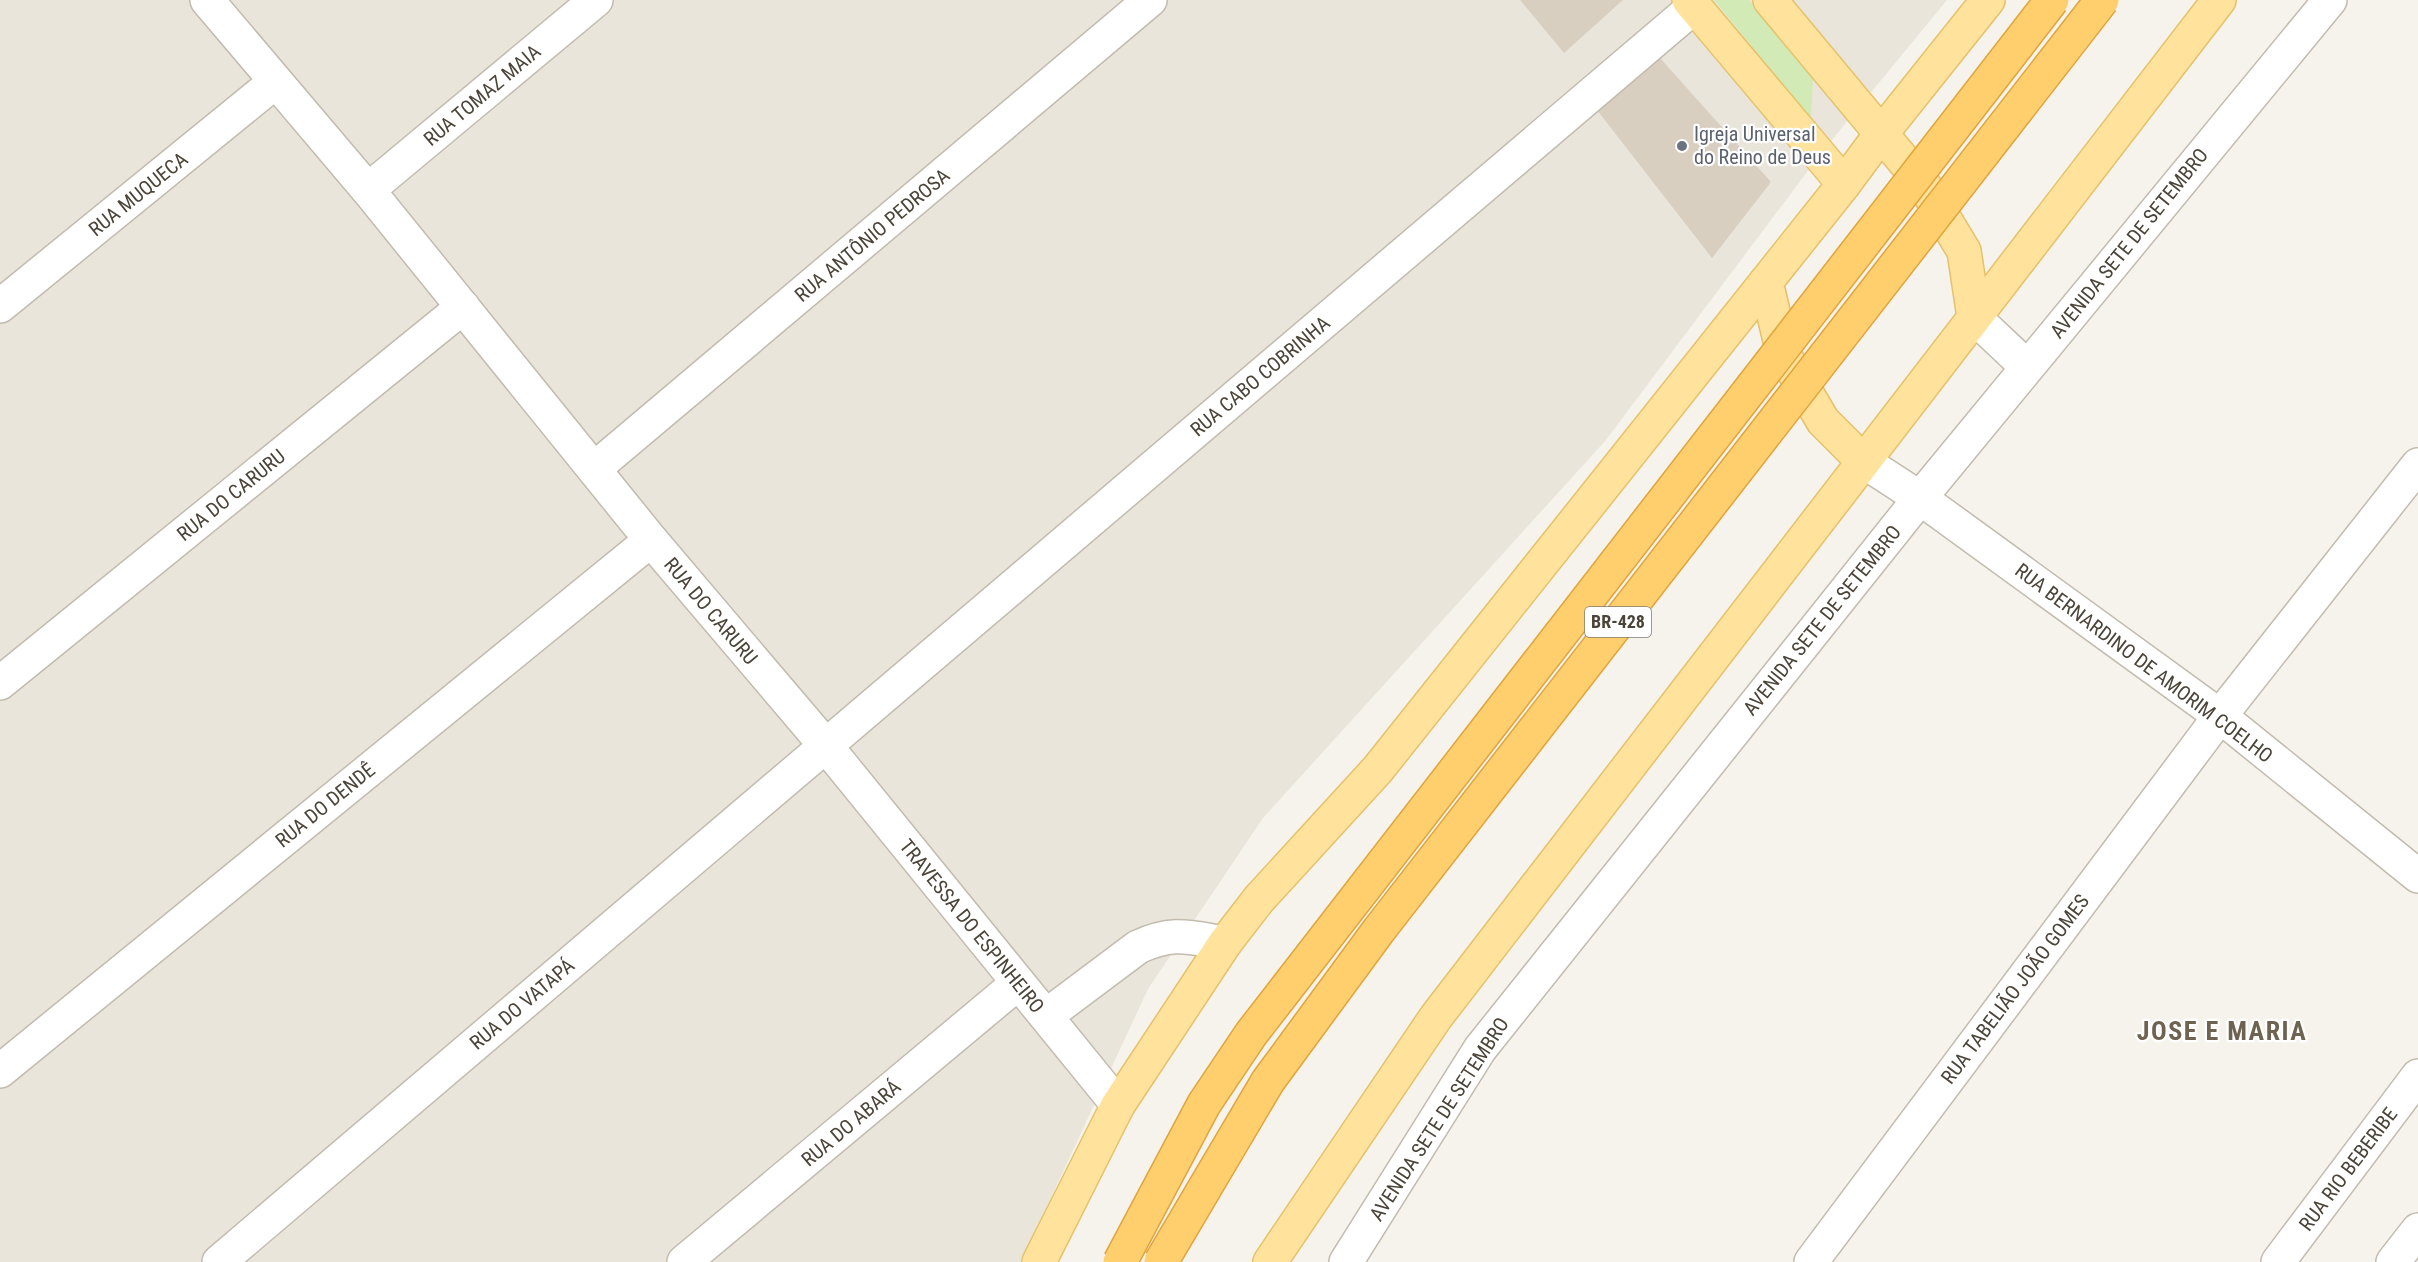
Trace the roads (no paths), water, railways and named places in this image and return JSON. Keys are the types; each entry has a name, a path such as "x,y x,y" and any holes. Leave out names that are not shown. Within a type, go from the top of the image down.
{"highway":[{"name":"BR-428","path":"1120,1262 1204,1104 1251,1034 2052,0"},
{"name":"BR-428","path":"1161,1262 1268,1081 1372,939 2102,0"}],"main road":[{"path":"1770,0 1924,185 1964,251 1974,317"},
{"path":"1039,1262 1118,1106 1225,944 1259,899 1378,769 1988,0"},
{"path":"1270,1262 1436,1017 2219,0"},
{"path":"1692,3 1844,184"},
{"path":"1766,282 1782,353 1823,422 1863,461"}],"street":[{"name":"RUA DO CARURU","path":"207,0 368,190 651,540 826,746"},
{"name":"RUA TOMAZ MAIA","path":"368,190 596,0"},
{"name":"RUA ANTÔNIO PEDROSA","path":"594,470 1150,0"},
{"name":"AVENIDA SETE DE SETEMBRO","path":"1346,1262 1480,1049 1920,498 2330,0"},
{"name":"RUA CABO COBRINHA","path":"826,746 1692,3"},
{"name":"RUA MUQUECA","path":"0,306 275,82"},
{"name":"RUA DO CARURU","path":"0,683 463,307"},
{"path":"1974,317 2027,367"},
{"name":"RUA BERNARDINO DE AMORIM COELHO","path":"1863,461 1920,498 2220,716 2418,876"},
{"name":"RUA TABELIÃO JOÃO GOMES","path":"1811,1262 2220,716 2418,465"},
{"name":"RUA DO DENDÊ","path":"0,1071 651,540"},
{"name":"TRAVESSA DO ESPINHEIRO","path":"826,746 1118,1106"},
{"name":"RUA DO VATAPÁ","path":"219,1262 826,746"},
{"path":"1046,1016 1138,947 1156,939 1184,937 1225,944"},
{"name":"RUA DO ABARÁ","path":"684,1262 1018,983"},
{"name":"RUA RIO BEBERIBE","path":"2278,1262 2418,1076"},
{"path":"2392,1262 2418,1230"}],"place":[{"name":"Igreja Universal do Reino de Deus","path":"1682,146"}],"district":[{"name":"JOSE E MARIA","path":"2222,1031"}]}
